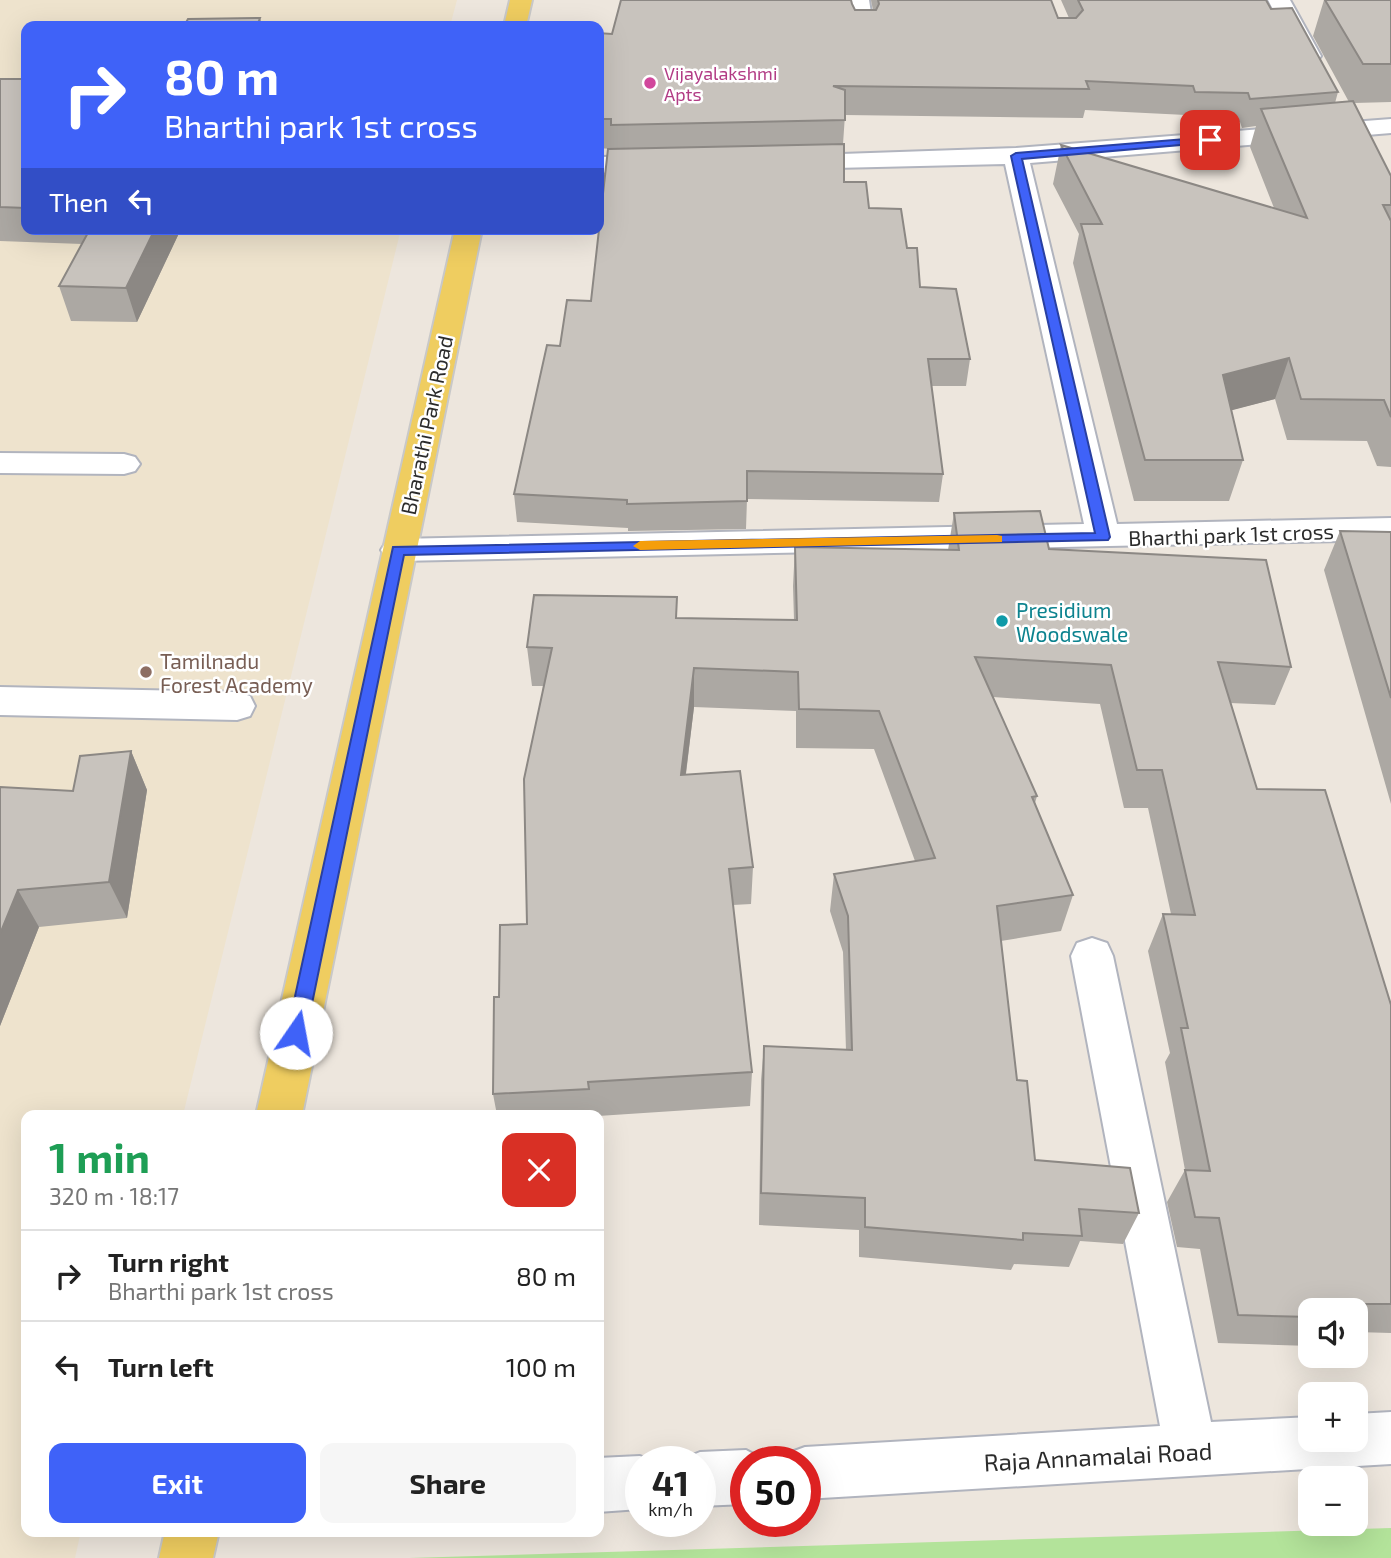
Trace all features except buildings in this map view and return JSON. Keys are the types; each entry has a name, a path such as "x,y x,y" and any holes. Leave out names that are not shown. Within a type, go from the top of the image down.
{"main road":[{"path":"516,21 521,0"},
{"name":"Bharathi Park Road","path":"280,1110 468,235"},
{"path":"186,1558 191,1537"}],"street":[{"path":"858,0 863,32"},
{"path":"1279,0 1324,82"},
{"path":"1336,105 1356,139"},
{"path":"765,162 1016,156 1356,139 1391,126"},
{"path":"1016,156 1103,537"},
{"path":"604,165 682,163"},
{"path":"0,463 124,464"},
{"name":"Bharthi park 1st cross","path":"398,550 1391,530"},
{"path":"0,701 237,706"},
{"path":"1092,956 1191,1450"},
{"name":"Raja Annamalai Road","path":"821,1472 1391,1438"},
{"path":"604,1485 625,1484"}],"shaded area":[{"name":"Tamilnadu Forest Academy","path":"0,0 457,0 451,21 21,21 21,235 400,235 184,1110 21,1110 21,1537 80,1537 75,1558 0,1558"}],"green space":[{"path":"1391,1528 1391,1558 409,1558 1298,1531 1298,1536 1368,1536 1368,1529"}],"slow traffic":[{"path":"640,546 997,539"}],"place":[{"name":"Vijayalakshmi Apts","path":"650,83"},
{"name":"Presidium Woodswale","path":"1002,621"},
{"name":"Tamilnadu Forest Academy","path":"146,672"}],"route":[{"path":"296,1033 398,550 1103,537 1016,156 1210,140"}]}
